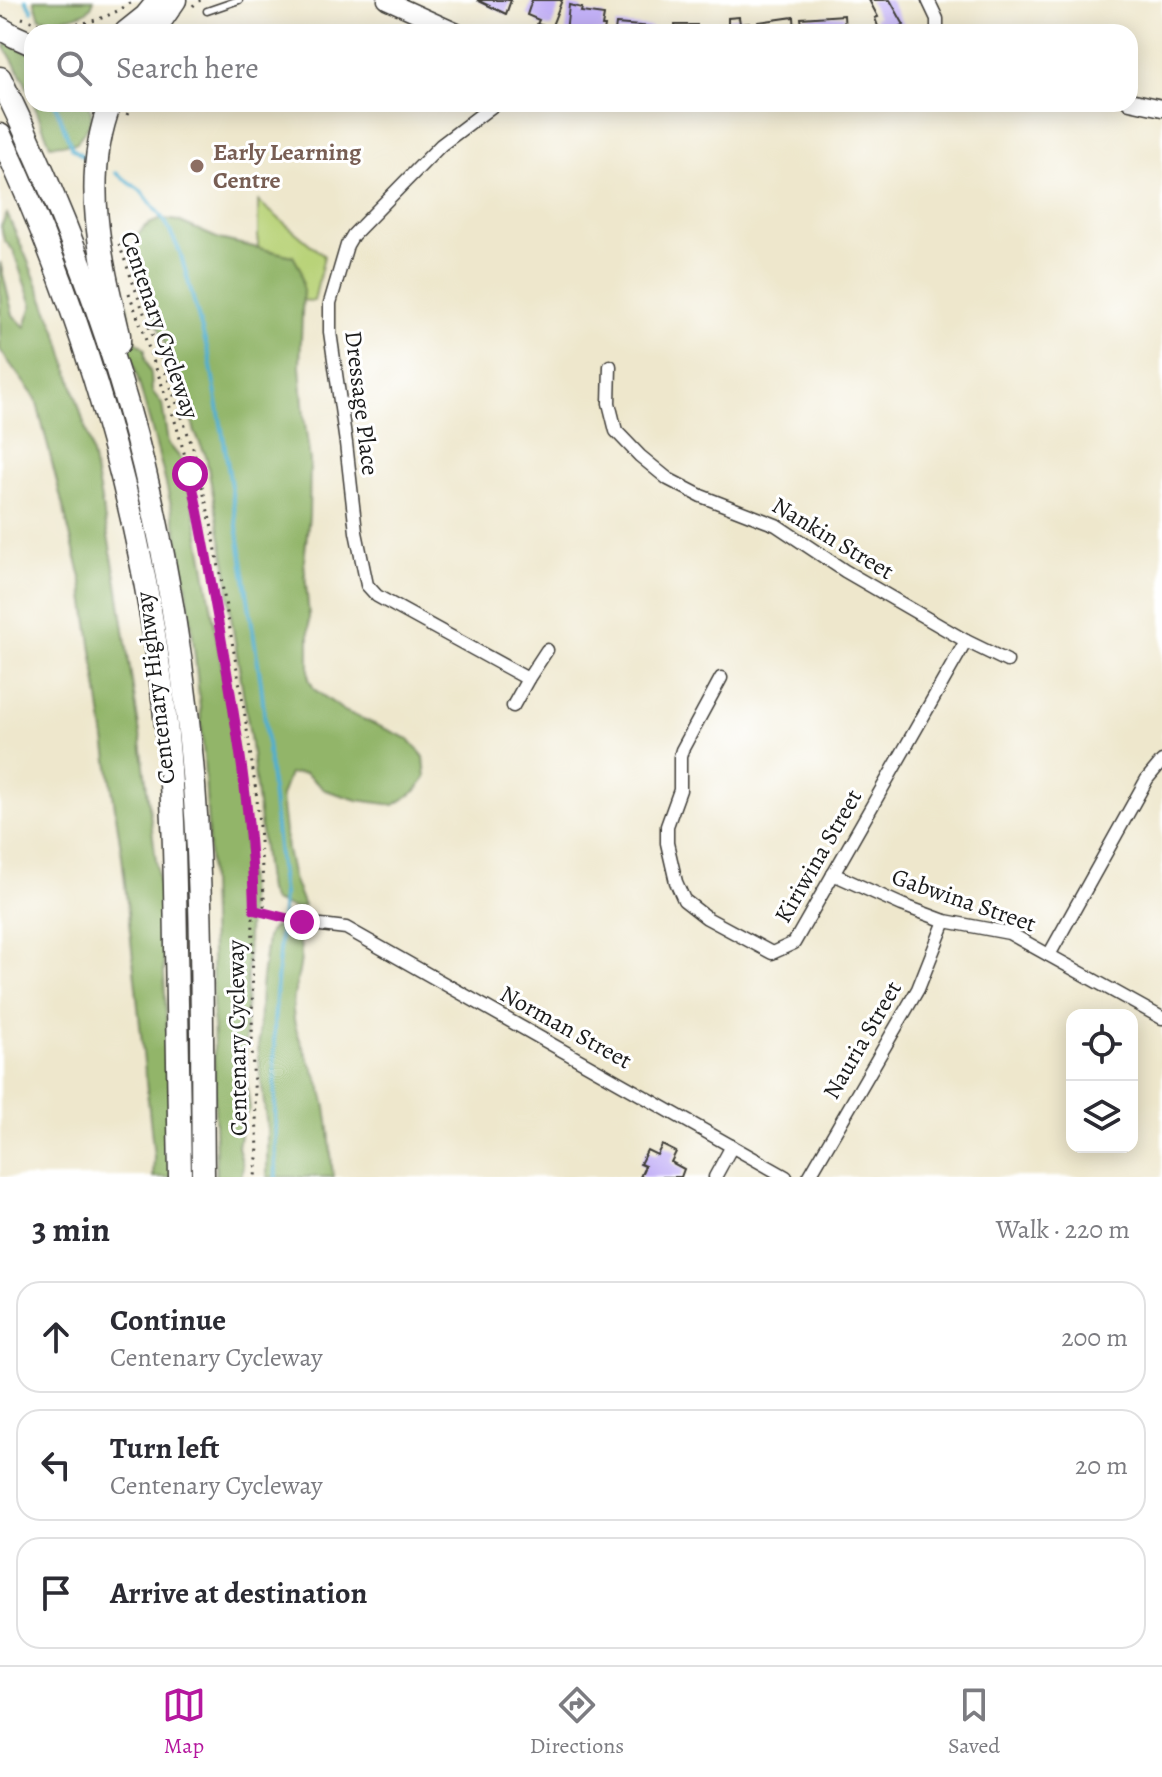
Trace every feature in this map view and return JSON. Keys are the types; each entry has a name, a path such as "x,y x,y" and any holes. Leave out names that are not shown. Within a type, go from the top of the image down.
{"highway":[{"path":"136,24 170,2"},
{"path":"158,24 170,2"},
{"path":"8,22 24,37"},
{"name":"Centenary Highway","path":"0,78 48,182 117,370 164,556 187,715 200,874 203,1177"},
{"path":"108,112 95,186 103,267 119,335 117,370"},
{"name":"Centenary Highway","path":"0,135 67,297 90,366 114,445 148,601 161,679 172,799 180,1177"}],"main road":[{"path":"386,0 439,24"},
{"path":"1138,103 1162,108"}],"street":[{"path":"928,0 937,24"},
{"name":"Dressage Place","path":"484,112 441,145 353,235 347,245 329,310 356,532 367,585 377,596 528,679"},
{"name":"Nankin Street","path":"610,366 609,403 616,431 668,479 701,496 776,525 845,571 966,641 1007,661"},
{"name":"Kiriwina Street","path":"721,678 684,744 680,757 680,790 667,826 667,843 676,882 684,900 707,918 772,953 794,943 966,641"},
{"path":"513,706 547,650"},
{"path":"1049,955 1147,779 1162,761"},
{"name":"Gabwina Street","path":"833,874 945,921 1009,933 1162,1018"},
{"name":"Nauria Street","path":"809,1177 918,989 945,921"},
{"name":"Norman Street","path":"321,925 346,928 786,1177"},
{"path":"715,1177 732,1146"}],"lane":[{"path":"207,11 239,0"}],"path":[{"path":"70,24 86,23 114,13 135,0"},
{"path":"8,22 40,24"},
{"path":"118,240 193,448 212,528 257,799 264,911"},
{"name":"Centenary Cycleway","path":"126,284 176,424 190,474 240,749 254,910 252,1052 258,1148 255,1177"},
{"name":"Centenary Cycleway","path":"254,910 302,922"}],"green space":[{"path":"34,0 94,0 90,9 83,13 50,19 40,18"},
{"path":"7,43 24,50 24,80 5,47"},
{"path":"37,112 91,112 91,121 77,143 50,145"},
{"path":"258,201 324,256 314,301 277,299 258,279"},
{"path":"7,214 58,335 90,444 116,577 160,892 174,1177 153,1177 154,1157 122,856 82,582 36,399 0,350 0,262 13,315 25,327 32,305 13,250 4,240 1,226"},
{"path":"164,219 178,221 219,239 293,256 301,270 300,366 310,461 304,561 309,616 309,679 314,689 344,711 409,739 424,757 426,778 416,791 394,805 357,800 325,790 305,773 289,774 281,796 287,850 304,906 295,909 273,901 268,891 227,571 206,456 195,433 187,398 131,258 140,232"},
{"path":"117,286 126,301 131,336 145,349 152,391 162,404 168,443 182,460 187,475 236,749 249,899 245,1051 250,1110 243,1117 238,1147 243,1166 241,1177 216,1177 207,806 186,584 163,473 113,290"},
{"path":"274,927 295,932 299,941 301,960 293,1000 294,1021 325,1101 333,1177 267,1177 267,1127 258,1056 267,938"}],"building":[{"path":"477,0 511,0 506,14"},
{"path":"532,0 562,0 553,24 537,24 539,20 527,15"},
{"path":"869,0 890,0 903,24 877,24 875,18 878,17"},
{"path":"569,5 582,8 581,12 604,15 602,24 567,24"},
{"path":"844,15 845,24 802,24 801,18"},
{"path":"739,17 740,24 728,24 728,18"},
{"path":"794,17 794,24 758,24"},
{"path":"662,1145 676,1152 671,1162 684,1169 681,1177 640,1177 645,1166 640,1164 647,1150 657,1155"}],"waterway":[{"path":"26,0 32,11"},
{"path":"58,112 72,148 89,161"},
{"path":"116,173 141,191 166,223 180,252 209,355 224,441 261,683 283,895 274,1025 276,1177"}],"place":[{"name":"Early Learning Centre","path":"197,166"}],"route":[{"path":"190,474 240,749 254,910 302,922"}]}
